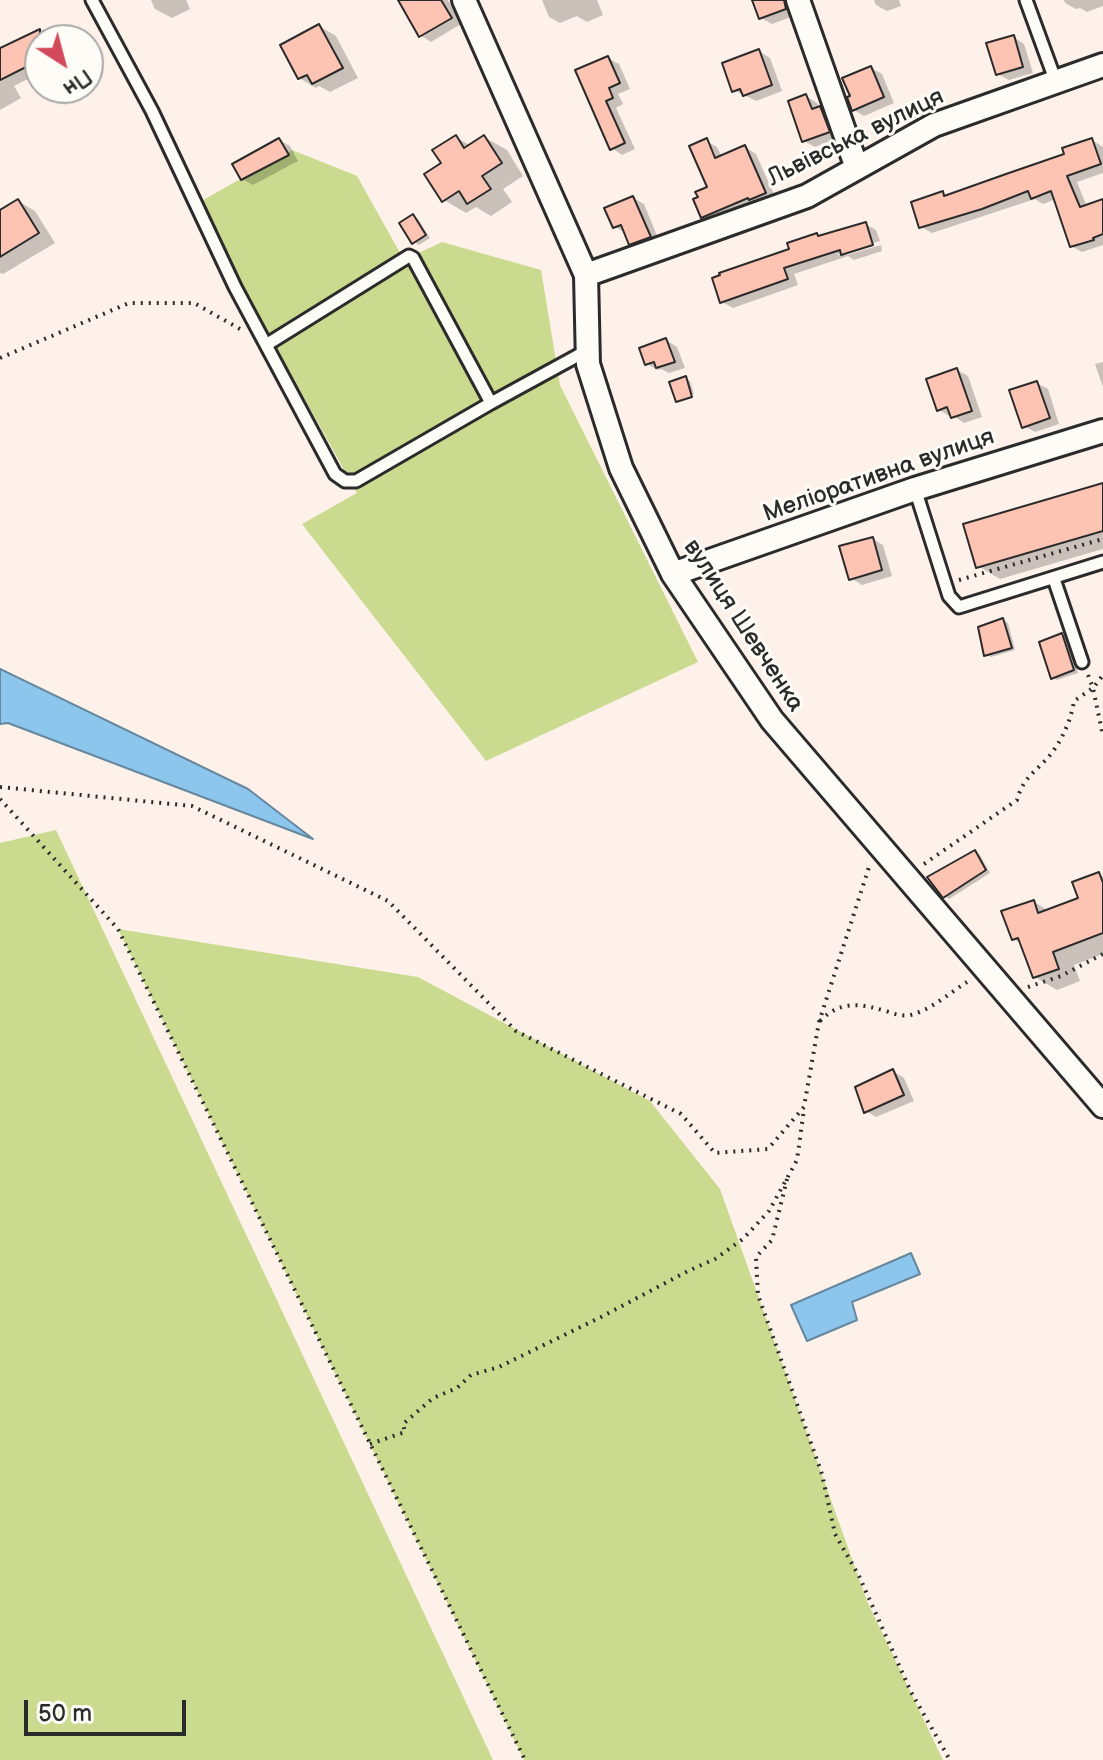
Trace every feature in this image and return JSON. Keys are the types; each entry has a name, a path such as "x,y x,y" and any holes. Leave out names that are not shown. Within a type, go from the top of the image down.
{"street":[{"name":"вулиця Шевченка","path":"464,0 586,275 588,364 621,468 673,574 772,720 1103,1106"},
{"path":"798,0 857,168"},
{"name":"Львівська вулиця","path":"586,275 807,196 934,125 1103,65"},
{"name":"Меліоративна вулиця","path":"673,574 915,489 1103,431"}],"lane":[{"path":"92,0 152,111 235,287 335,474 345,481 356,481 588,350"},
{"path":"1026,0 1056,82"},
{"path":"266,345 409,256 413,258 491,403"},
{"path":"915,489 949,596 959,607 1103,562"},
{"path":"1054,579 1082,662"}],"path":[{"path":"0,358 129,303 194,303 266,345"},
{"path":"945,585 1103,539"},
{"path":"1082,662 1093,688 1103,736"},
{"path":"906,876 1017,800 1021,786 1058,743 1073,713 1074,701 1093,688 1103,675"},
{"path":"0,787 192,806 388,901 516,1031 681,1114 715,1153 768,1149 804,1107"},
{"path":"0,799 118,929 525,1760"},
{"path":"370,1444 405,1432 403,1424 433,1398 457,1388 471,1375 499,1367 715,1259 743,1239 769,1211 797,1160 819,1022 877,842"},
{"path":"1007,994 1061,976 1103,954"},
{"path":"819,1022 831,1010 850,1005 912,1015 986,970"},
{"path":"787,1179 772,1240 756,1257 758,1295 822,1474 835,1534 859,1576 911,1692 950,1760"}],"green space":[{"path":"292,150 357,176 404,260 442,242 541,270 560,385 698,662 486,761 302,524 357,493 196,204"},
{"path":"56,830 493,1760 0,1760 0,843"},
{"path":"118,929 418,977 650,1101 720,1189 867,1601 943,1760 524,1760"}],"water":[{"path":"0,669 248,789 313,839 8,723 0,724"},
{"path":"911,1253 920,1274 852,1302 857,1320 807,1341 791,1305"}],"building":[{"path":"398,0 441,0 452,18 419,37"},
{"path":"752,0 784,0 786,9 759,19"},
{"path":"319,24 343,68 312,84 307,75 298,79 280,45"},
{"path":"1014,35 1023,67 996,75 986,43"},
{"path":"24,37 24,68 0,80 0,48"},
{"path":"759,49 772,85 743,96 740,89 732,92 722,63"},
{"path":"608,56 620,83 609,88 613,98 606,101 625,143 610,150 575,70"},
{"path":"871,66 884,97 852,111 847,97 850,96 842,78"},
{"path":"806,94 812,109 820,106 830,132 802,142 788,101"},
{"path":"456,135 464,148 484,135 502,163 482,176 491,189 467,204 459,191 442,202 424,174 441,163 432,150"},
{"path":"279,138 289,155 241,180 232,164"},
{"path":"707,138 715,158 745,145 766,193 701,218 693,199 698,197 695,192 707,187 689,146"},
{"path":"1092,138 1101,164 1067,176 1080,207 1103,199 1103,234 1094,240 1070,247 1051,191 1031,199 1028,191 919,228 911,202 943,191 944,196 1064,154 1062,148"},
{"path":"633,196 651,237 629,245 621,225 613,228 604,208"},
{"path":"18,199 39,233 0,257 0,210"},
{"path":"413,214 426,235 412,244 399,223"},
{"path":"866,222 873,245 841,255 840,250 784,268 788,279 720,303 712,278 719,273 789,249 787,243"},
{"path":"666,338 675,362 656,368 654,362 645,365 639,348"},
{"path":"957,368 972,411 951,418 947,407 937,411 926,379"},
{"path":"686,376 692,397 676,402 669,382"},
{"path":"1037,381 1050,418 1022,428 1009,390"},
{"path":"1103,483 1103,531 976,568 963,524"},
{"path":"873,537 882,570 849,580 839,546"},
{"path":"1003,618 1012,648 984,656 978,627"},
{"path":"1062,633 1074,670 1051,679 1039,642"},
{"path":"975,850 986,870 943,898 927,877"},
{"path":"1099,872 1103,883 1103,933 1053,952 1059,969 1033,978 1018,938 1012,940 1001,911 1034,900 1038,913 1078,898 1072,882"},
{"path":"893,1069 904,1095 864,1113 855,1087"}]}
